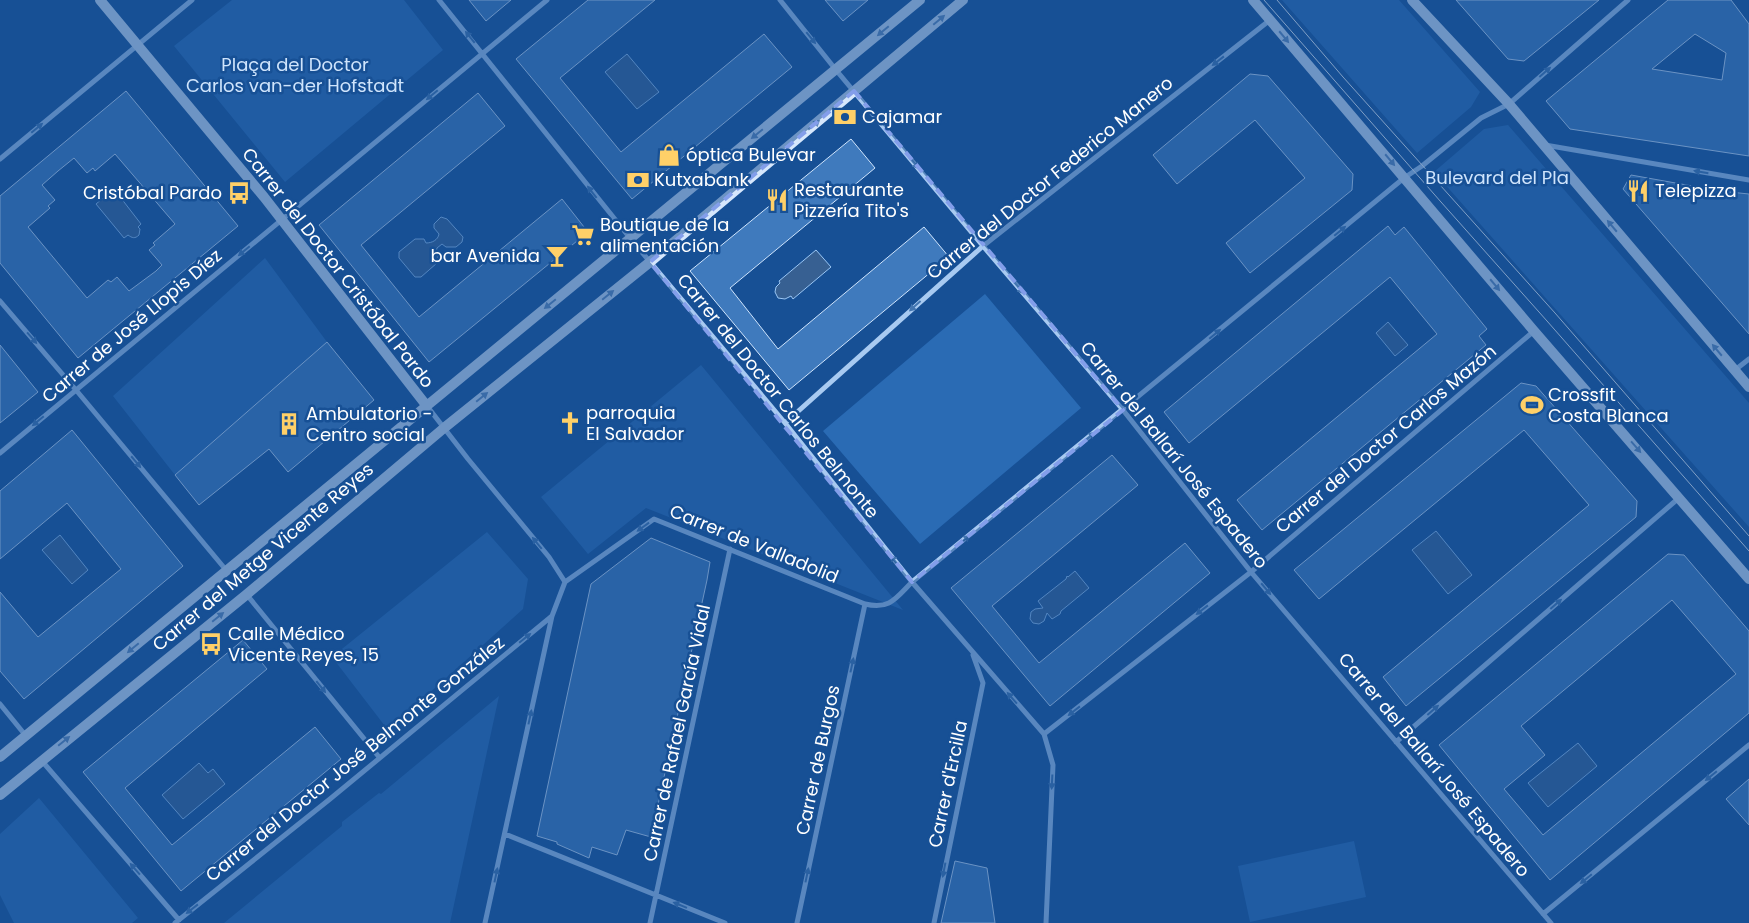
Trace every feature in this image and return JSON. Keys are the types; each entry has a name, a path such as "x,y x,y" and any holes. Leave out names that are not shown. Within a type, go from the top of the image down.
{"street":[{"name":"Carrer del Doctor Cristóbal Pardo","path":"100,0 282,220 444,428 549,557 565,582"},
{"path":"0,159 192,0"},
{"name":"Carrer del Doctor Carlos Belmonte","path":"439,0 630,238 912,582 1044,734"},
{"path":"282,220 546,0"},
{"name":"Carrer del Ballarí José Espadero","path":"780,0 983,246 1123,410 1251,572 1551,923"},
{"name":"Carrer del Metge Vicente Reyes","path":"0,757 920,0"},
{"name":"Carrer del Metge Vicente Reyes","path":"0,795 246,595 444,428 650,262 963,0"},
{"path":"1252,0 1534,331 1680,497 1749,579"},
{"path":"1412,0 1544,145 1749,387"},
{"name":"Carrer de Valladolid","path":"565,582 654,519 865,604 888,605 912,582 1404,178 1422,166 1481,118 1508,104 1628,0"},
{"name":"Carrer del Doctor Federico Manero","path":"784,424 983,246 1270,20"},
{"path":"1544,145 1749,180"},
{"name":"Carrer de José Llopis Díez","path":"0,453 282,220"},
{"path":"0,301 227,571"},
{"name":"Carrer del Doctor Carlos Mazón","path":"1044,734 1251,572 1534,331"},
{"path":"1735,371 1749,359"},
{"path":"1396,742 1680,497"},
{"name":"Carrer de Rafael García Vidal","path":"650,923 730,549"},
{"path":"485,923 552,616 565,582"},
{"path":"246,595 379,757"},
{"name":"Carrer de Burgos","path":"797,923 865,604"},
{"name":"Carrer del Doctor José Belmonte González","path":"177,921 330,800 379,757 552,616"},
{"name":"Carrer d'Ercilla","path":"934,923 983,682 972,652"},
{"path":"0,704 27,736"},
{"path":"1044,734 1053,765 1046,923"},
{"path":"1543,914 1749,745"},
{"path":"41,760 177,921"},
{"path":"505,834 725,923"}],"highlighted area":[{"path":"854,91 1123,410 912,582 650,262"}],"green space":[{"name":"Plaça del Doctor Carlos van-der Hofstadt","path":"232,0 404,0 443,50 285,182 174,46"},
{"name":"Bulevard del Pla","path":"1282,0 1399,0 1480,92 1471,107 1417,153"},
{"name":"Bulevard del Pla","path":"1508,125 1749,403 1749,527 1434,172 1484,129"},
{"path":"265,258 327,342 175,475 113,396"},
{"path":"985,294 1081,408 920,544 823,431"},
{"path":"701,365 903,610 646,508 588,554 541,497"},
{"path":"487,532 528,579 523,609 388,730 332,657"},
{"path":"499,696 450,923 224,923 342,826 342,822 379,793 381,794"},
{"path":"39,798 138,918 132,923 14,923 0,895 0,834"},
{"path":"1354,841 1366,897 1250,922 1238,866"}],"shaded area":[{"path":"627,54 659,92 637,109 605,72"},
{"path":"114,189 141,224 138,227 140,229 139,235 136,237 128,235 124,238 96,204"},
{"path":"441,217 447,219 463,237 462,242 456,247 446,247 442,244 437,248 437,263 421,277 415,277 399,258 399,252 415,239 424,239 426,243 436,239 439,234 434,228 434,224"},
{"path":"816,250 831,267 793,299 791,296 785,299 778,298 775,292 776,287 780,283 779,281"},
{"path":"1388,322 1408,345 1395,356 1376,333"},
{"path":"1436,531 1472,575 1448,594 1412,550"},
{"path":"60,535 88,570 72,584 42,550"},
{"path":"1075,571 1089,588 1052,619 1047,613 1044,621 1039,624 1033,623 1030,619 1031,612 1035,609 1043,608 1038,601"},
{"path":"1578,743 1597,766 1548,807 1528,783"},
{"path":"199,763 208,773 213,769 225,784 183,819 162,795"}],"building":[{"path":"469,0 511,0 486,21"},
{"path":"588,0 655,0 560,78 621,152 764,34 792,67 632,199 516,59"},
{"path":"825,0 868,0 843,21"},
{"path":"1456,0 1599,0 1524,61 1508,59"},
{"path":"1668,0 1731,0 1749,24 1749,156 1570,129 1546,101","holes":["1695,34 1726,53 1722,80 1652,69"]},
{"path":"1250,74 1268,76 1353,174 1352,190 1250,273 1226,243 1305,178 1255,120 1177,184 1153,155"},
{"path":"126,91 238,226 78,358 0,263 0,196","holes":["115,154 175,224 153,243 155,245 149,250 162,265 156,271 129,291 117,277 111,282 108,280 87,298 28,227 50,208 48,206 55,200 42,185 58,171 74,158 87,173 93,168 95,171"]},
{"path":"478,93 505,126 361,245 419,317 562,199 588,232 429,362 319,225"},
{"path":"851,139 875,168 730,288 778,349 924,227 949,257 789,390 690,271"},
{"path":"1631,175 1720,191 1749,194 1749,334 1623,189"},
{"path":"1388,226 1395,235 1404,227 1487,329 1479,336 1486,345 1262,530 1237,500 1437,334 1390,277 1189,443 1164,412"},
{"name":"Ambulatorio - Centro social","path":"327,342 374,400 288,472 269,449 199,505 175,475"},
{"path":"0,345 38,392 0,423"},
{"path":"1521,383 1536,386 1637,501 1636,517 1406,706 1383,677 1589,505 1524,430 1319,599 1294,570"},
{"path":"72,430 183,566 24,699 0,671 0,592 38,637 121,569 67,503 0,559 0,491"},
{"path":"1112,455 1138,485 992,606 1039,663 1185,543 1210,573 1050,706 951,588"},
{"path":"651,538 710,562 707,580 651,837 626,830 617,855 592,847 589,858 557,844 557,842 537,836 591,584"},
{"path":"1668,554 1684,555 1749,631 1749,713 1550,880 1439,745","holes":["1672,600 1736,674 1543,835 1504,789 1545,755 1521,726"]},
{"path":"243,640 267,669 125,788 172,845 315,727 341,759 181,891 83,772"},
{"path":"1749,779 1749,825 1726,799"},
{"path":"955,861 987,868 995,923 941,923"}],"tram line":[{"path":"1264,0 1749,551"},
{"path":"1277,0 1343,77 1555,313 1749,536"}],"place":[{"name":"Cajamar","path":"845,117"},
{"name":"óptica Bulevar","path":"669,155"},
{"name":"Kutxabank","path":"638,180"},
{"name":"Telepizza","path":"1638,191"},
{"name":"Cristóbal Pardo","path":"239,193"},
{"name":"Restaurante Pizzería Tito's","path":"777,200"},
{"name":"Boutique de la alimentación","path":"583,235"},
{"name":"bar Avenida","path":"557,256"},
{"name":"Crossfit Costa Blanca","path":"1532,405"},
{"name":"parroquia El Salvador","path":"570,423"},
{"name":"Ambulatorio - Centro social","path":"289,424"},
{"name":"Calle Médico Vicente Reyes, 15","path":"211,644"}]}
